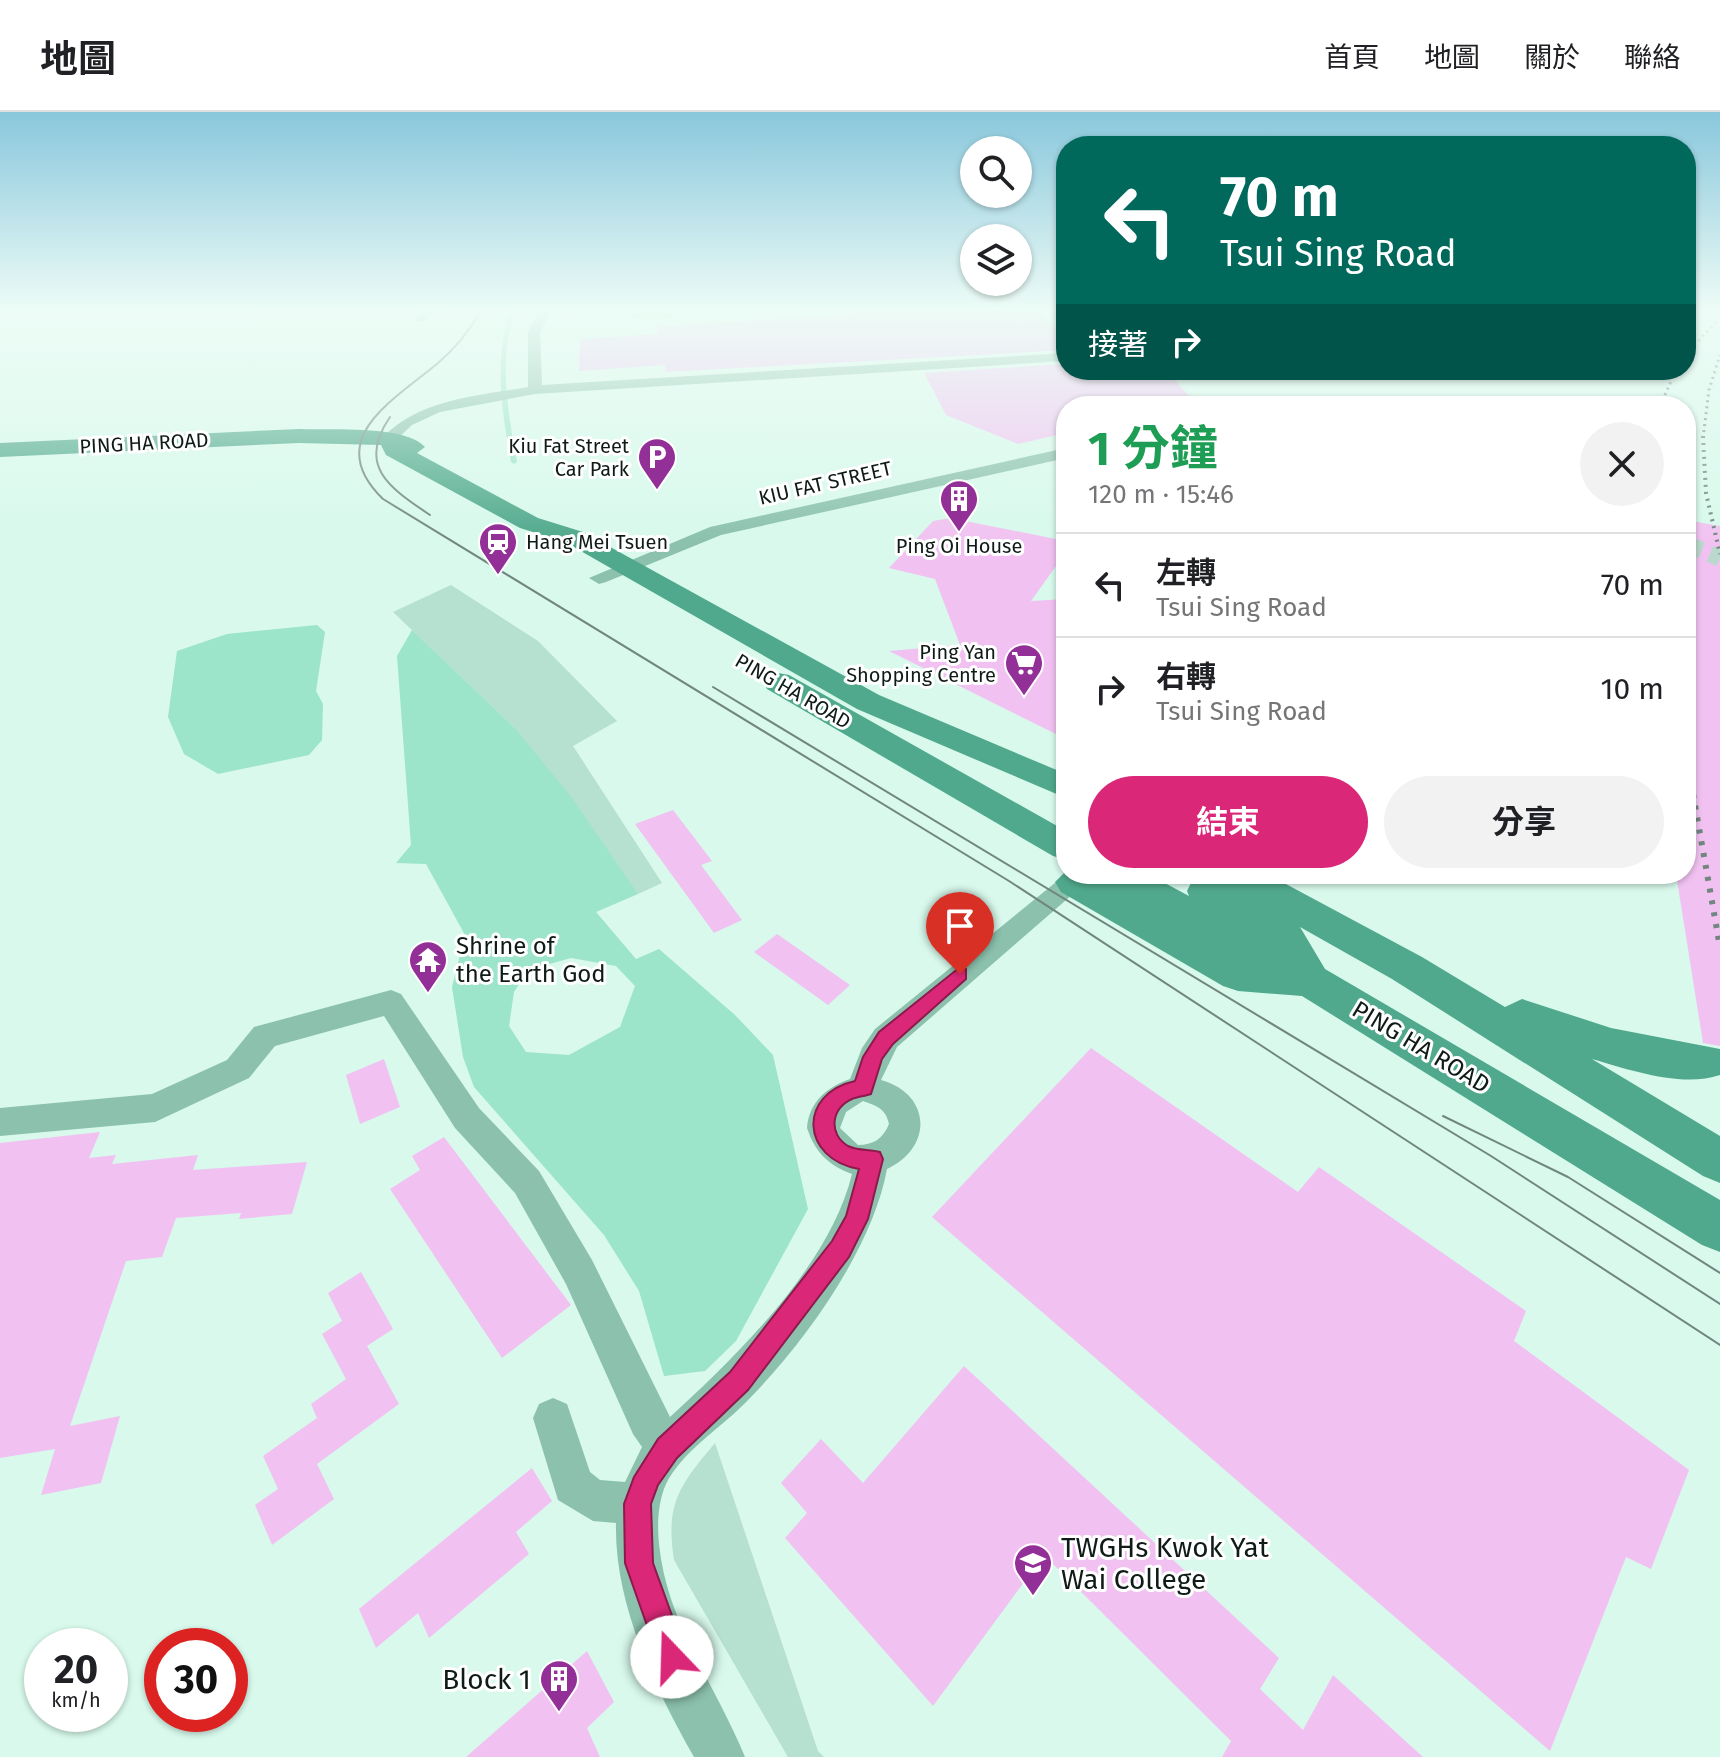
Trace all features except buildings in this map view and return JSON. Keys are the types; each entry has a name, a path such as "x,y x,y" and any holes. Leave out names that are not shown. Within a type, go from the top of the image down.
{"street":[{"path":"393,447 465,403 530,391 581,388"},
{"name":"PING HA ROAD","path":"0,450 288,438 351,447 393,447 434,483 455,483 529,523 552,550 613,572 900,717 1025,766 1056,782"},
{"name":"KIU FAT STREET","path":"613,572 716,531 1056,455"},
{"name":"PING HA ROAD","path":"613,572 1056,857"},
{"path":"900,717 945,748 1056,809"},
{"path":"863,1088 873,1057 886,1038 1058,884"},
{"name":"PING HA ROAD","path":"1098,884 1238,975 1311,982"},
{"name":"PING HA ROAD","path":"1135,884 1311,982 1720,1228"},
{"path":"1194,884 1283,932 1311,982"},
{"path":"1254,884 1407,968 1720,1161"},
{"path":"1407,968 1570,1036 1676,1060 1705,1062"},
{"path":"0,1122 155,1108 238,1069 265,1036 391,1002 467,1118 527,1182 579,1272 647,1420 668,1448"},
{"path":"863,1088 881,1090 897,1101 905,1115 906,1130 900,1143 888,1154 872,1159 855,1159 837,1151 825,1137 823,1119 830,1103 845,1092 863,1088"},
{"path":"721,1757 696,1715 643,1576 636,1530 638,1504 647,1477 668,1448 739,1381 841,1249 857,1219 872,1159"},
{"path":"553,1418 573,1485 593,1500 638,1504"}],"shaded area":[{"path":"451,585 538,641 617,721 573,746 662,883 638,894 514,727 393,612"},
{"path":"317,625 325,632 316,691 323,704 322,740 309,755 218,774 184,754 168,717 177,651 227,634"},
{"path":"412,630 514,727 572,798 638,894 596,912 636,959 659,949 735,1015 773,1055 808,1209 736,1341 705,1371 664,1376 639,1291 604,1235 474,1087 463,1057 452,987 465,935 426,864 396,863 411,845 397,656","holes":["571,958 616,966 635,986 620,1027 569,1055 526,1052 509,1026 514,992 528,970"]},
{"path":"715,1443 818,1751 824,1757 788,1757 674,1560 672,1524 678,1496 684,1483"}],"waterway":[{"path":"503,388 514,462"}],"tunnel":[{"path":"1696,548 1720,558"}],"tram line":[{"path":"406,388 371,422 362,439 359,458 366,477 383,499 1009,881 1720,1345"},
{"path":"390,417 380,434 377,462 391,485 430,515"},
{"path":"713,687 1491,1156 1720,1304"},
{"path":"1443,1116 1568,1177 1720,1273"}],"railway":[{"path":"1664,396 1668,388"},
{"path":"1703,437 1710,388"},
{"path":"1703,437 1706,493 1720,554"},
{"path":"1696,811 1720,947"}],"place":[{"name":"Kiu Fat Street Car Park","path":"657,491"},
{"name":"Ping Oi House","path":"959,533"},
{"name":"Hang Mei Tsuen","path":"498,576"},
{"name":"Ping Yan Shopping Centre","path":"1024,697"},
{"name":"Shrine of the Earth God","path":"428,994"},
{"name":"TWGHs Kwok Yat Wai College","path":"1033,1597"},
{"name":"Block 1","path":"559,1713"}],"route":[{"path":"672,1657 639,1563 636,1530 638,1504 647,1477 668,1448 739,1381 841,1249 857,1219 868,1187 872,1159 855,1159 837,1151 825,1137 823,1119 830,1103 845,1092 863,1088 873,1057 886,1038 960,974"}]}
